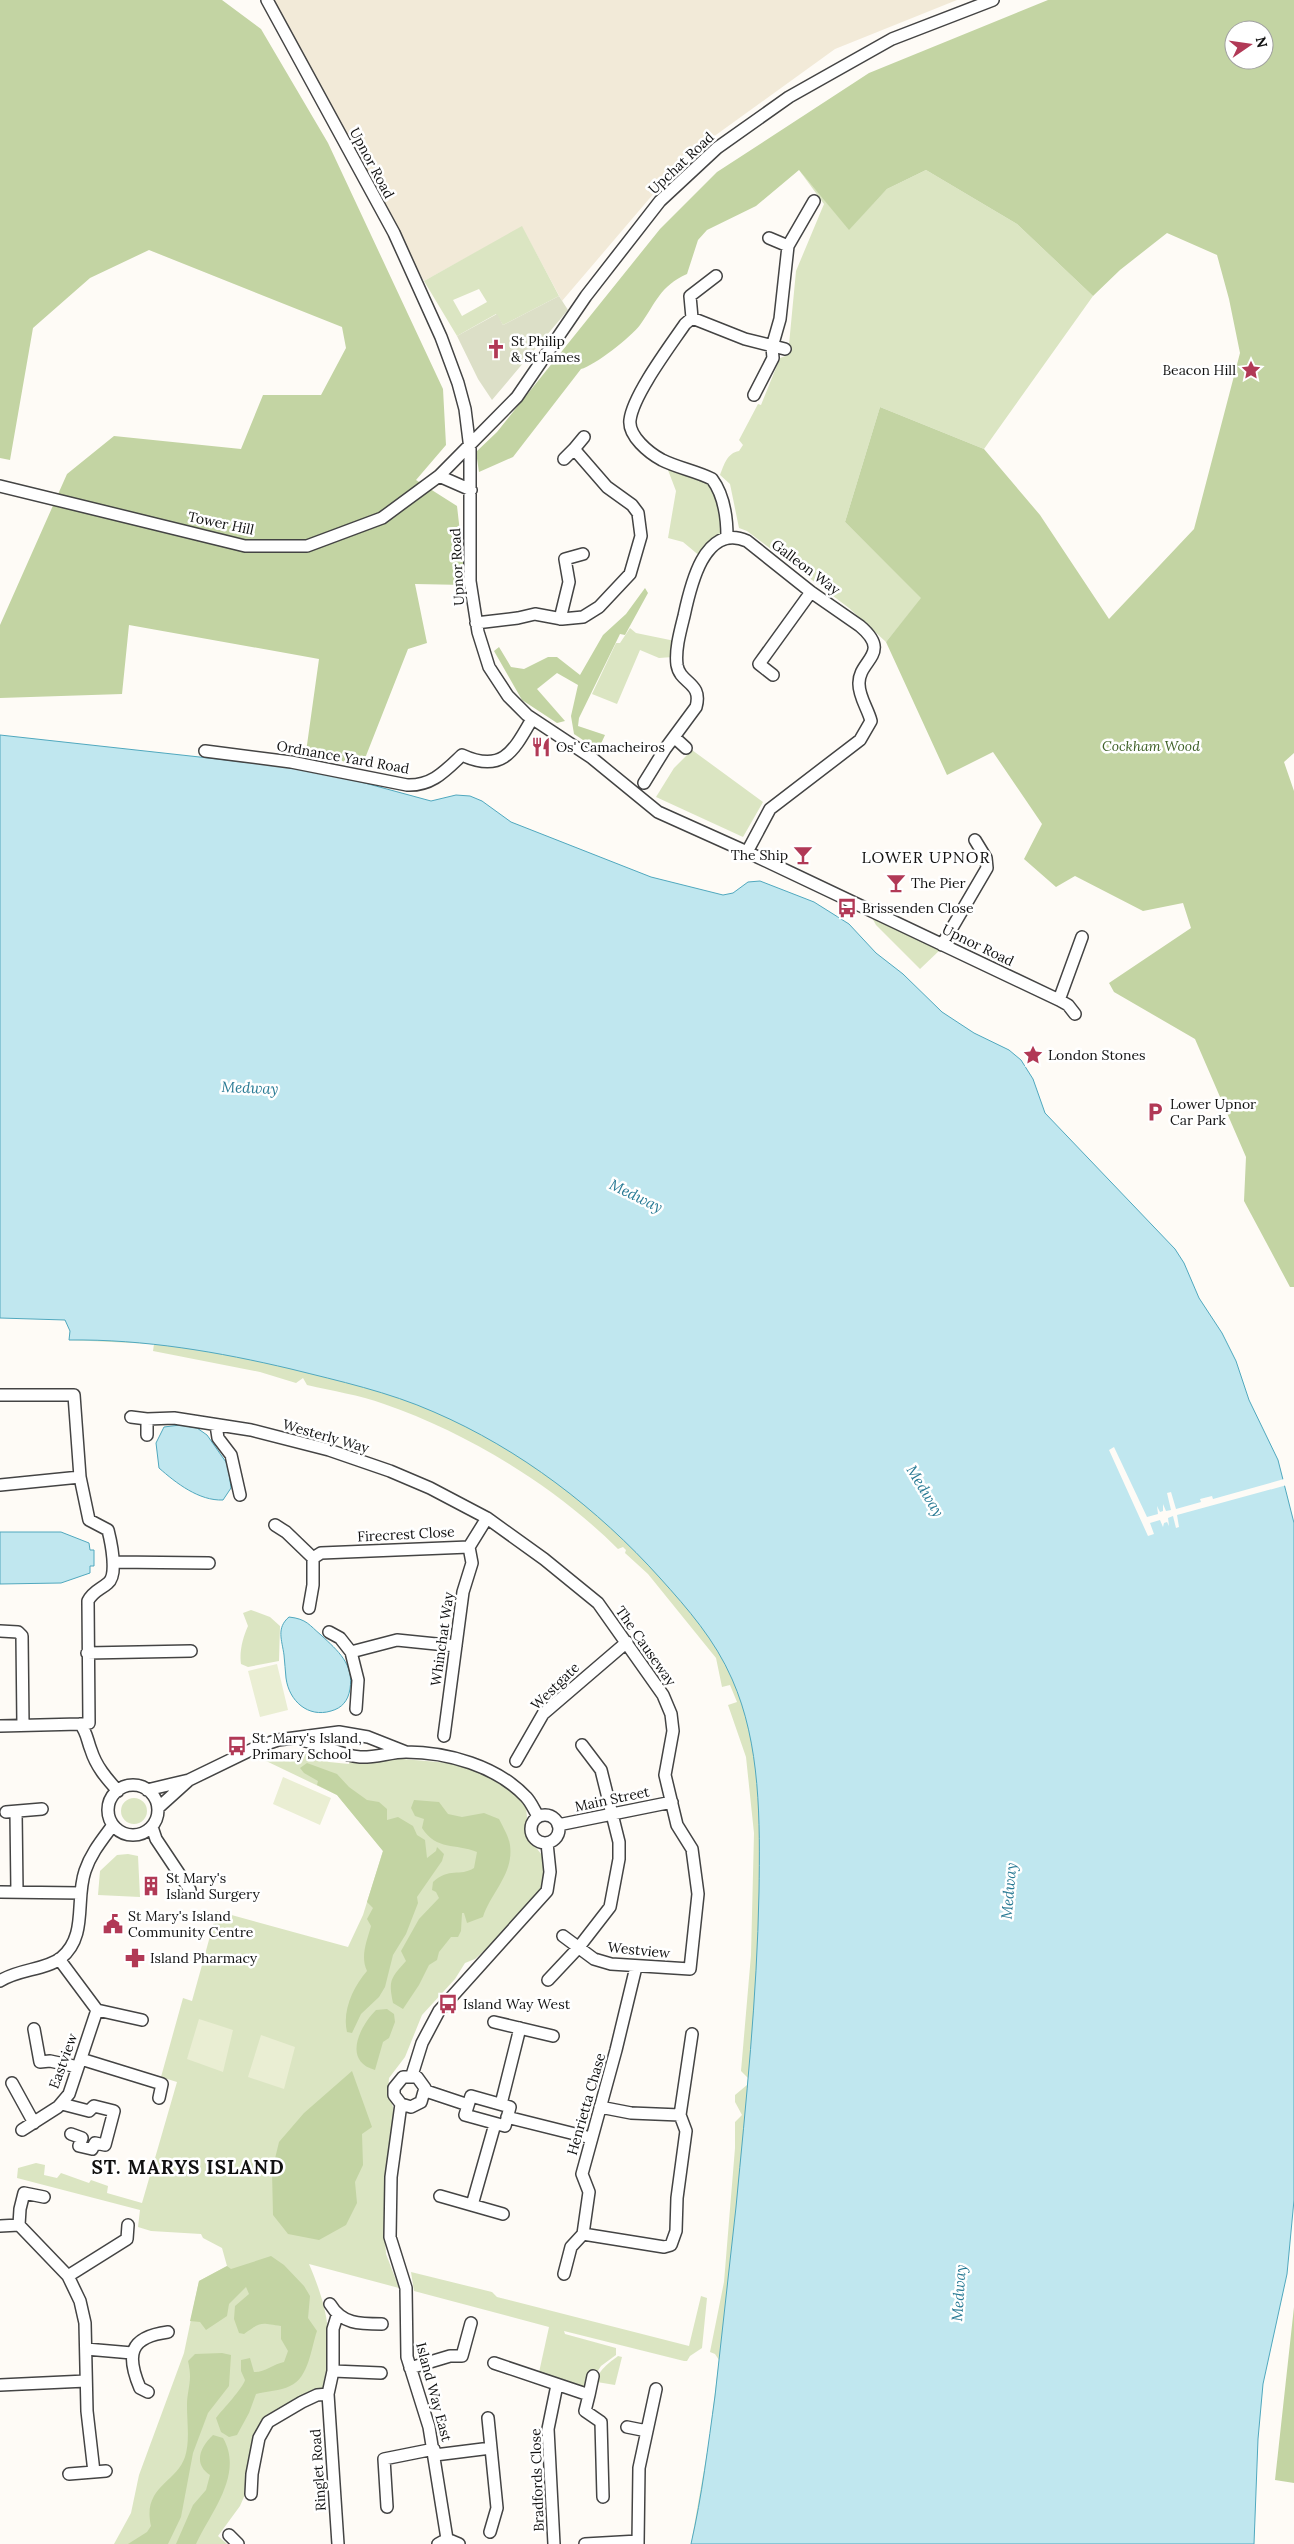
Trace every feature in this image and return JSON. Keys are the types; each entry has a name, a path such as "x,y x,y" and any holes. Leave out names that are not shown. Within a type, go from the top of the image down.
{"street":[{"name":"Upnor Road","path":"267,0 405,257 441,337 458,383 465,409 469,445 471,490 470,581 476,623 480,642 489,667 508,696 532,719 592,758 658,812 1060,1000 1068,1005 1075,1014"},
{"name":"Upchat Road","path":"469,445 517,397 586,296 660,202 717,148 789,97 892,40 993,0"},
{"path":"754,395 773,358 772,347 780,319 788,246 814,201"},
{"path":"769,238 788,246"},
{"path":"692,318 690,296 716,276"},
{"path":"692,318 745,339 785,349"},
{"path":"644,783 696,707 698,700 697,692 677,666 680,635 697,568 710,550 727,537 727,521 721,497 712,479 661,459 637,438 630,421 635,405 649,379 685,324 692,318"},
{"path":"564,459 584,437"},
{"name":"Tower Hill","path":"0,486 245,546 307,546 382,518 440,476 469,445"},
{"path":"476,623 520,618 535,614 560,619 579,618 589,614 621,585 630,574 641,536 641,524 632,505 607,487 574,448"},
{"path":"440,476 471,490"},
{"name":"Galleon Way","path":"727,537 738,537 747,541 811,592 860,626 872,640 874,649 872,659 859,682 860,693 871,721 860,740 768,812 747,852"},
{"path":"560,619 569,582 565,559 583,554"},
{"path":"774,674 759,664 811,592"},
{"name":"Ordnance Yard Road","path":"205,751 291,762 420,786 441,775 462,755 488,762 506,757 532,719"},
{"path":"674,737 686,748"},
{"path":"942,944 987,868 986,858 976,840"},
{"path":"1060,1000 1082,937"},
{"path":"0,1395 74,1395 80,1477 89,1520 108,1530 112,1562 110,1581 92,1594 88,1601 89,1724 0,1726"},
{"name":"Westerly Way","path":"131,1417 147,1419 174,1418 251,1430 338,1453 390,1471 430,1488 487,1518"},
{"path":"147,1419 147,1435"},
{"path":"216,1425 218,1438 231,1455 240,1495"},
{"path":"0,1485 80,1477"},
{"name":"Firecrest Close","path":"313,1558 320,1554 469,1547 487,1518"},
{"name":"The Causeway","path":"487,1518 544,1559 598,1603 663,1695 671,1714 673,1731 665,1775 678,1825 692,1849 698,1894 690,1969"},
{"path":"275,1525 286,1532 313,1558 313,1584 309,1608"},
{"name":"Whinchat Way","path":"444,1736 464,1588 472,1563 469,1547"},
{"path":"112,1562 209,1563"},
{"path":"0,1631 18,1632 22,1636 23,1725"},
{"path":"329,1632 341,1640 351,1652 358,1680 356,1709"},
{"path":"351,1652 398,1640 456,1646"},
{"name":"Westgate","path":"516,1762 543,1714 627,1642"},
{"path":"87,1648 191,1651"},
{"path":"80,1724 86,1730 90,1750 101,1771 118,1791"},
{"path":"147,1790 156,1800 158,1808 156,1821 146,1832 132,1835 124,1834 113,1825 109,1818 109,1803 118,1791 132,1786 147,1790 189,1780 263,1744 343,1733 368,1737 406,1752 464,1761 484,1768 505,1780 527,1797 538,1816"},
{"path":"297,1738 317,1743 335,1753 360,1757 406,1752"},
{"path":"548,1980 579,1947 610,1907 619,1858 619,1842 601,1770 582,1745"},
{"path":"158,1808 189,1780"},
{"name":"Main Street","path":"558,1825 672,1802"},
{"path":"17,1892 11,1812 42,1809"},
{"path":"538,1816 551,1816 558,1825 557,1835 547,1843 537,1840 531,1832 532,1823 538,1816"},
{"path":"0,1981 8,1976 59,1959 68,1951 79,1929 84,1872 93,1852 113,1825"},
{"path":"152,1827 156,1839 190,1890"},
{"path":"401,2104 411,2107 422,2102 426,2091 421,2080 412,2075 422,2043 440,2010 547,1891 550,1872 547,1843"},
{"path":"0,1892 81,1893"},
{"name":"Westview","path":"563,1936 594,1959 612,1964 690,1969"},
{"path":"59,1959 97,2010 142,2020"},
{"name":"Henrietta Chase","path":"564,2274 571,2247 583,2234 589,2192 582,2174 636,1967"},
{"name":"Eastview","path":"22,2130 62,2104 69,2094 97,2010"},
{"path":"494,2022 553,2036"},
{"path":"501,2104 520,2028"},
{"path":"34,2029 40,2062 79,2063 162,2084 159,2098"},
{"path":"583,2234 664,2247 670,2245 676,2231 677,2198 686,2131 680,2115 692,2034"},
{"name":"Island Way East","path":"412,2075 403,2076 395,2085 394,2095 401,2104 391,2177 389,2219 394,2254 406,2288 405,2339 410,2368 434,2452 443,2541 459,2544"},
{"path":"12,2083 34,2123"},
{"path":"426,2091 468,2105"},
{"path":"471,2096 510,2107 505,2126 465,2115 468,2105 471,2096"},
{"path":"62,2104 89,2111 94,2106 114,2111 110,2146 95,2143 92,2149 79,2146 82,2138 71,2134"},
{"path":"600,2107 631,2113 680,2115"},
{"path":"507,2117 591,2138"},
{"path":"472,2205 495,2124"},
{"path":"44,2197 24,2193 19,2225 68,2276 80,2300 86,2349 87,2411 94,2472"},
{"path":"440,2196 503,2214"},
{"path":"0,2226 19,2225"},
{"path":"68,2276 127,2239 128,2225"},
{"path":"330,2304 337,2316 360,2324 382,2324"},
{"name":"Ringlet Road","path":"337,2316 332,2349 333,2371 328,2394 338,2544"},
{"path":"410,2368 450,2356 462,2356 471,2323"},
{"path":"148,2392 140,2388 132,2353 136,2344 144,2338 168,2332"},
{"path":"86,2349 132,2353"},
{"path":"494,2363 589,2395"},
{"path":"333,2371 381,2373"},
{"path":"593,2376 585,2411 601,2422 603,2497"},
{"path":"0,2385 86,2381"},
{"name":"Bradfords Close","path":"554,2544 548,2429 557,2385"},
{"path":"586,2544 638,2543 638,2468 656,2389"},
{"path":"251,2494 252,2474 260,2438 268,2422 310,2398 328,2394"},
{"path":"488,2418 497,2508 490,2532"},
{"path":"627,2427 647,2431"},
{"path":"387,2507 384,2459 434,2452 491,2448"},
{"path":"69,2474 106,2471"},
{"path":"229,2535 238,2544"}],"shaded area":[{"path":"269,0 957,0 835,49 684,158 562,301 522,227 424,281"}],"green space":[{"path":"0,0 222,0 261,29 328,143 443,389 446,445 416,480 457,506 466,585 415,584 427,643 408,649 362,766 306,752 319,659 129,625 122,694 0,698 0,625 67,474 114,436 241,449 263,395 321,395 346,348 342,327 149,250 90,278 33,328 10,460 0,458"},
{"name":"Cockham Wood","path":"1048,0 1294,0 1294,753 1284,762 1294,791 1294,1287 1290,1287 1244,1201 1246,1157 1195,1039 1114,992 1109,983 1191,928 1183,903 1143,911 1075,876 1056,887 1024,859 1042,824 993,752 947,775 886,642 921,598 845,522 880,407 984,449 1040,515 1109,619 1194,529 1240,353 1229,299 1217,255 1167,233 1120,270 1093,296 1017,224 926,170 887,189 849,230 799,170 756,206 707,230 698,240 687,274 664,290 640,325 603,357 581,369 513,457 479,472 476,452 497,432 660,229 717,172 869,73"},
{"path":"799,170 849,229 887,189 926,170 1017,224 1093,296 984,449 880,407 845,522 922,598 886,642 849,608 747,531 739,528 730,484 720,475 729,457 739,451 743,445 739,440 758,404 761,405 780,358 788,355 796,271 824,204"},
{"path":"522,226 559,296 503,325 496,314 457,336 424,281","holes":["479,289 487,302 462,316 453,300"]},
{"path":"559,296 568,310 492,400 478,379 457,336 497,314 503,325"},
{"path":"668,470 709,484 716,491 723,523 722,533 701,557 683,542 668,538 676,491"},
{"path":"645,588 648,593 625,635 620,634 579,718 578,726 605,735 598,750 574,734 571,716 578,685 557,673 537,689 565,721 557,723 522,700 494,651 499,647 511,667 524,669 548,657 557,657 580,675 603,635 626,614"},
{"path":"630,628 636,633 675,641 673,657 659,658 640,650 617,704 592,694 616,643 620,643"},
{"path":"692,750 763,802 743,837 656,797 674,768"},
{"path":"871,916 941,949 920,969 876,925"},
{"path":"65,1320 479,1389 776,1691 765,2281 691,2544 709,2441 719,2360 715,2354 710,2352 724,2282 735,2148 735,2122 742,2115 735,2102 735,2095 747,2085 748,2078 741,2071 751,1955 754,1833 746,1757 728,1705 737,1702 730,1685 722,1687 716,1658 648,1574 625,1553 626,1550 623,1547 618,1549 567,1504 509,1464 478,1446 416,1416 365,1398 307,1385 303,1378 296,1383 260,1372 153,1351 154,1344 69,1340 70,1331"},
{"path":"251,1610 270,1617 280,1626 279,1661 248,1667 241,1664 242,1645 248,1626 243,1613"},
{"path":"277,1664 288,1710 260,1717 248,1671"},
{"path":"293,1751 312,1752 329,1762 349,1764 350,1758 390,1758 462,1764 494,1778 516,1795 526,1807 529,1839 542,1855 545,1864 543,1887 486,1949 475,1959 465,1963 455,1979 422,2015 405,2057 389,2078 388,2091 394,2110 384,2224 386,2254 399,2288 309,2264 321,2297 328,2326 328,2357 322,2391 265,2419 247,2490 240,2506 218,2536 227,2544 114,2544 131,2513 139,2475 184,2353 199,2281 227,2266 222,2248 203,2238 201,2234 151,2231 138,2227 140,2210 17,2178 18,2168 36,2163 45,2165 44,2175 57,2178 61,2173 89,2183 91,2180 108,2186 107,2193 142,2203 177,2082 161,2077 183,1998 192,2001 217,1911 348,1947 363,1915 383,1851 337,1795 264,1760"},
{"path":"307,1763 337,1774 349,1787 367,1800 379,1802 387,1809 387,1820 398,1817 413,1826 417,1835 425,1840 427,1858 436,1851 437,1847 444,1854 442,1861 417,1897 418,1903 406,1934 393,1955 385,1987 379,1997 361,2014 352,2033 347,2032 347,2008 357,1984 367,1971 364,1954 371,1926 367,1919 373,1908 367,1902 383,1851 337,1795 317,1785 318,1781 304,1773 300,1768"},
{"path":"283,1777 331,1798 320,1825 273,1804"},
{"path":"134,1798 143,1802 147,1811 143,1820 134,1824 125,1820 121,1811 125,1802"},
{"path":"414,1800 439,1802 448,1814 462,1817 484,1813 499,1819 510,1845 510,1855 509,1865 483,1917 467,1923 464,1913 462,1913 461,1931 458,1937 451,1937 439,1952 437,1960 429,1965 419,1985 403,2009 393,2003 391,1984 394,1976 406,1961 401,1951 419,1919 439,1898 436,1892 432,1890 433,1882 449,1873 469,1871 474,1868 477,1852 434,1840 422,1828 424,1819 415,1816 411,1808"},
{"path":"128,1854 138,1856 140,1897 98,1895 100,1871 117,1855"},
{"path":"387,2009 394,2014 395,2022 389,2038 383,2042 375,2070 365,2065 359,2059 357,2043 364,2025 376,2010"},
{"path":"199,2019 233,2030 223,2072 187,2059"},
{"path":"261,2035 295,2047 284,2089 248,2077"},
{"path":"352,2071 372,2127 362,2134 363,2165 355,2182 357,2203 346,2225 319,2240 288,2234 273,2215 272,2171 279,2142 304,2113"},
{"path":"271,2256 284,2265 304,2286 310,2296 308,2318 317,2331 308,2362 301,2376 296,2382 286,2388 256,2394 249,2413 237,2435 229,2437 221,2432 216,2418 237,2393 245,2380 241,2371 241,2360 250,2358 254,2372 257,2372 284,2362 288,2351 281,2339 281,2326 261,2324 244,2334 239,2333 234,2319 235,2306 249,2294 246,2287 229,2304 227,2316 206,2330 200,2322 190,2321 199,2281 227,2266 231,2269"},
{"path":"411,2272 492,2292 497,2297 689,2346 701,2296 707,2298 702,2348 690,2356 687,2361 684,2361 564,2331 565,2334 616,2348 616,2355 601,2366 587,2388 538,2377 549,2327 414,2291"},
{"path":"1294,2307 1294,2483 1275,2480"},
{"path":"222,2353 231,2355 229,2386 208,2413 193,2453 181,2517 168,2544 128,2544 147,2532 151,2526 151,2502 155,2494 181,2466 187,2451 187,2400 190,2380 188,2361 195,2354"},
{"path":"618,2356 622,2357 615,2385 597,2382 599,2374"},
{"path":"213,2435 223,2438 228,2452 230,2465 228,2479 217,2506 196,2544 176,2544 193,2505 206,2490 210,2475 201,2466 200,2455"}],"water":[{"name":"Medway","path":"0,735 290,767 361,782 431,801 456,795 470,796 482,801 511,822 651,877 723,895 733,893 748,882 760,881 814,902 849,924 876,953 903,974 942,1012 974,1033 1009,1050 1021,1060 1033,1079 1045,1113 1175,1249 1184,1263 1199,1298 1222,1333 1236,1361 1249,1400 1278,1460 1294,1523 1294,2200 1287,2274 1263,2384 1258,2439 1254,2544 691,2544 702,2489 715,2396 736,2207 756,1971 759,1892 759,1811 754,1757 742,1704 718,1651 709,1638 691,1613 636,1553 611,1528 556,1483 497,1444 466,1427 434,1412 399,1399 291,1369 236,1357 153,1344 69,1340 70,1331 65,1320 0,1318"},
{"path":"180,1425 197,1428 207,1435 228,1465 231,1488 223,1500 205,1498 188,1490 159,1468 156,1443 164,1427"},
{"path":"0,1532 61,1532 89,1543 90,1550 94,1550 94,1566 90,1566 90,1573 61,1583 0,1584"},
{"path":"289,1617 300,1619 310,1625 339,1653 347,1665 351,1680 350,1689 348,1697 338,1708 323,1713 307,1710 291,1694 286,1678 281,1635 282,1625"}],"pier":[{"path":"1114,1447 1147,1517 1158,1514 1157,1506 1160,1512 1163,1511 1163,1504 1166,1511 1171,1510 1167,1493 1171,1492 1176,1509 1201,1502 1200,1499 1212,1496 1213,1499 1284,1479 1287,1485 1177,1515 1179,1527 1176,1528 1173,1516 1168,1518 1169,1526 1167,1522 1164,1523 1163,1527 1160,1520 1150,1523 1154,1534 1148,1536 1109,1450"}],"place":[{"name":"St Philip & St James","path":"496,349"},
{"name":"Beacon Hill","path":"1251,370"},
{"name":"Os' Camacheiros","path":"541,747"},
{"name":"The Ship","path":"803,855"},
{"name":"The Pier","path":"896,883"},
{"name":"Brissenden Close","path":"847,908"},
{"name":"London Stones","path":"1033,1055"},
{"name":"Lower Upnor Car Park","path":"1155,1112"},
{"name":"St. Mary's Island, Primary School","path":"237,1746"},
{"name":"St Mary's Island Surgery","path":"151,1886"},
{"name":"St Mary's Island Community Centre","path":"113,1924"},
{"name":"Island Pharmacy","path":"135,1958"},
{"name":"Island Way West","path":"448,2004"}],"district":[{"name":"LOWER UPNOR","path":"926,857"},
{"name":"ST. MARYS ISLAND","path":"188,2167"}]}
